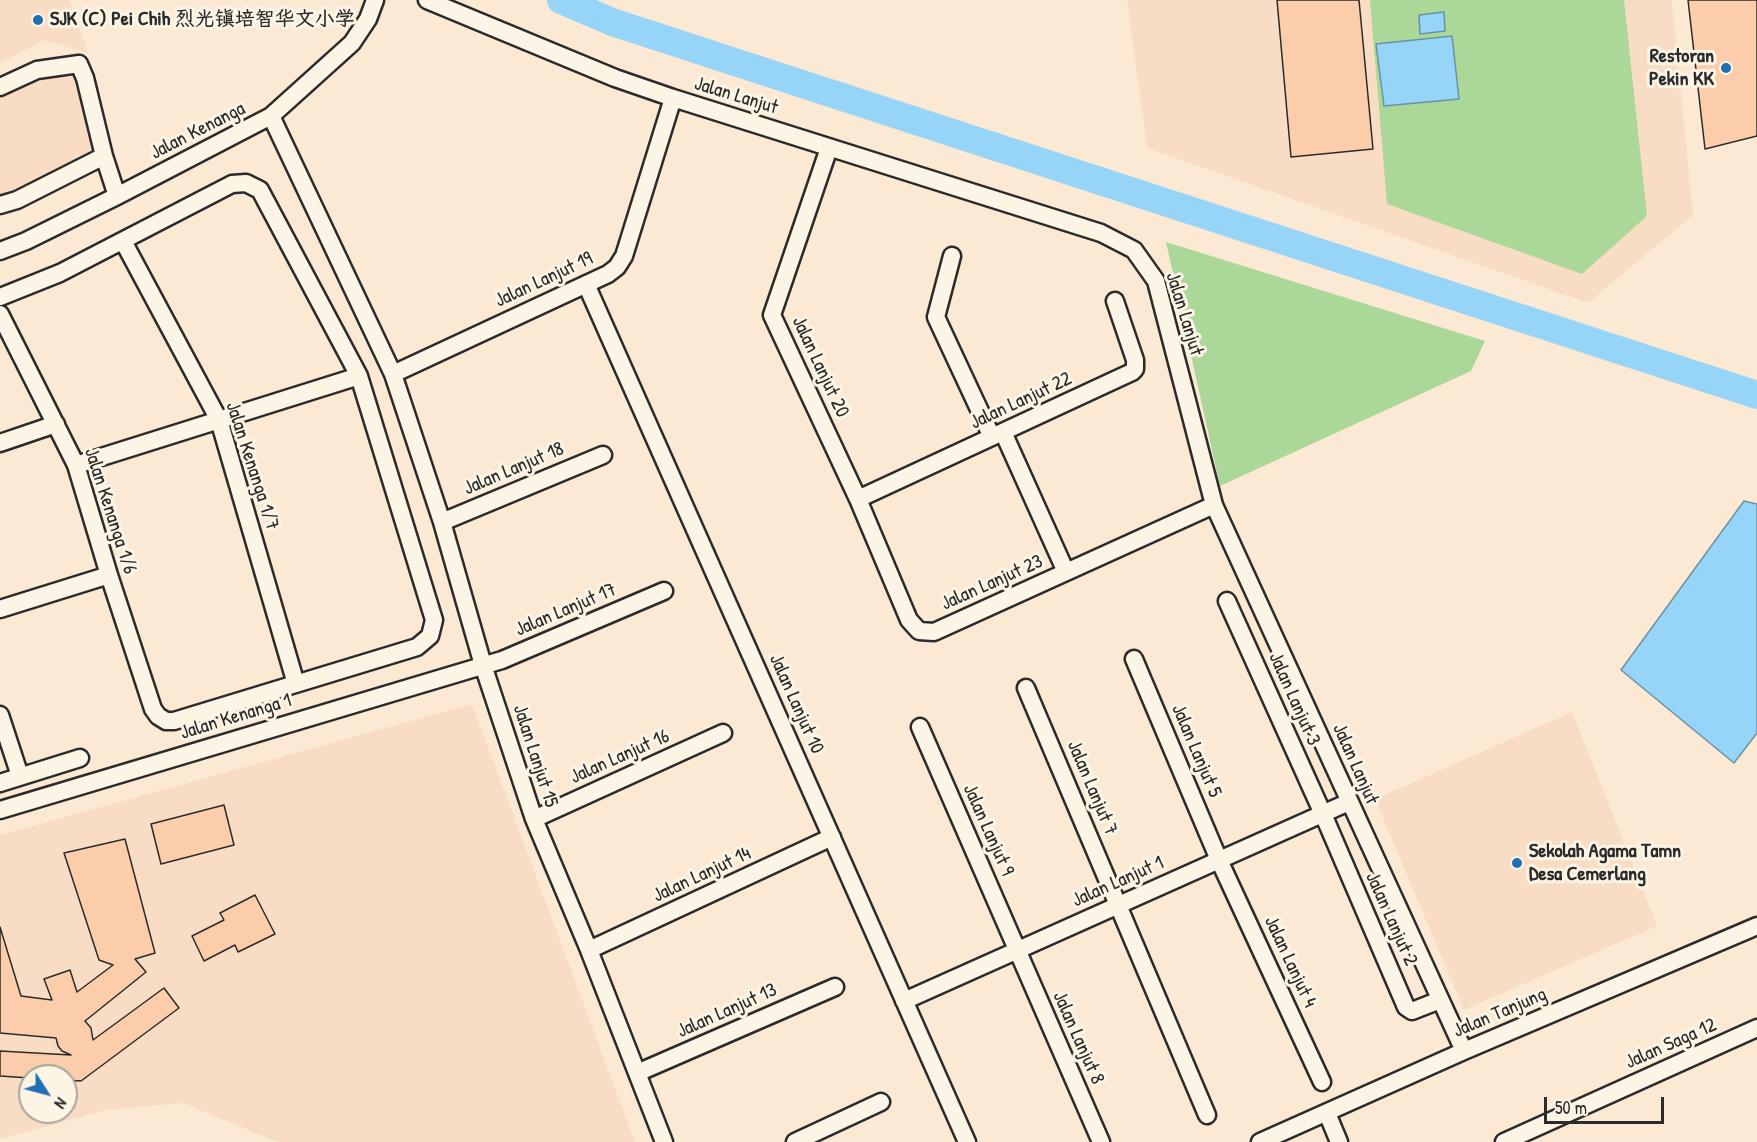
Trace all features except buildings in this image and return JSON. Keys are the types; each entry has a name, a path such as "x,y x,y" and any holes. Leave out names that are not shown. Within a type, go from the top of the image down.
{"street":[{"name":"Jalan Kenanga","path":"0,251 26,241 117,196 272,116 351,43 364,26 375,0"},
{"name":"Jalan Lanjut","path":"427,0 615,78 673,99 1101,233 1134,250 1156,281 1214,505 1464,1051"},
{"path":"0,87 37,70 79,64 85,78 104,156 117,196"},
{"name":"Jalan Lanjut 19","path":"393,375 609,274 617,267 624,256 673,99"},
{"name":"Jalan Lanjut 15","path":"272,116 393,375 442,522 483,665 534,819 590,950 664,1142"},
{"name":"Jalan Lanjut 20","path":"829,148 772,315 858,499"},
{"path":"0,205 17,200 104,156"},
{"path":"0,297 60,273 232,184 240,182 252,184 265,196 358,376 434,620 430,636 417,647 296,684"},
{"name":"Jalan Kenanga 1/7","path":"123,241 219,420 296,684"},
{"path":"952,256 936,317 1066,572"},
{"name":"Jalan Lanjut 10","path":"586,284 967,1142"},
{"name":"Jalan Lanjut 22","path":"858,499 1132,372 1135,369 1135,360 1115,301"},
{"name":"Jalan Kenanga 1/6","path":"0,314 76,465 109,575 153,709 158,716 170,722 296,684"},
{"path":"76,465 358,376"},
{"path":"0,443 56,424"},
{"name":"Jalan Lanjut 18","path":"442,522 603,455"},
{"name":"Jalan Lanjut 23","path":"858,499 909,620 919,631 934,632 1214,505"},
{"path":"0,609 109,575"},
{"name":"Jalan Lanjut 17","path":"483,665 502,660 664,591"},
{"name":"Jalan Lanjut 3","path":"1227,601 1323,814"},
{"name":"Jalan Lanjut 5","path":"1134,659 1219,860"},
{"name":"Jalan Kenanga 1","path":"0,810 483,665"},
{"name":"Jalan Lanjut 7","path":"1026,688 1118,905"},
{"path":"0,715 20,776"},
{"name":"Jalan Lanjut 9","path":"920,727 1017,950"},
{"name":"Jalan Lanjut 16","path":"534,819 723,733"},
{"path":"0,783 80,758"},
{"name":"Jalan Lanjut 1","path":"904,1000 1349,802"},
{"name":"Jalan Lanjut 2","path":"1323,814 1406,1007 1412,1011 1440,1000"},
{"name":"Jalan Lanjut 14","path":"590,950 832,837"},
{"name":"Jalan Lanjut 4","path":"1219,860 1322,1082"},
{"path":"1118,905 1207,1114"},
{"name":"Jalan Tanjung","path":"1260,1142 1464,1051 1757,926"},
{"name":"Jalan Lanjut 8","path":"1017,950 1101,1142"},
{"name":"Jalan Lanjut 13","path":"637,1073 835,987"},
{"name":"Jalan Saga 12","path":"1504,1142 1522,1139 1757,1028"},
{"path":"795,1142 881,1102"},
{"path":"1327,1113 1339,1142"}],"shaded area":[{"name":"SJK (C) Pei Chih 烈光镇培智华文小学","path":"0,0 69,0 88,53 44,40 0,63"},
{"path":"1127,0 1672,0 1693,215 1588,303 1147,148"},
{"path":"76,71 97,153 0,199 0,94 39,77"},
{"path":"472,704 635,1142 277,1142 183,1103 106,1110 78,1118 78,1064 18,1064 18,1124 55,1124 0,1139 0,835"},
{"name":"Sekolah Agama Tamn Desa Cemerlang","path":"1572,712 1657,926 1464,1010 1375,799"}],"green space":[{"path":"1370,0 1624,0 1647,216 1582,274 1387,204"},
{"path":"1166,242 1485,341 1471,371 1220,486"}],"water":[{"path":"1444,12 1445,31 1420,34 1419,15"},
{"path":"1452,36 1459,99 1384,106 1376,44"},
{"path":"1744,501 1757,504 1757,733 1734,763 1621,670"}],"waterway":[{"path":"561,0 612,22 1757,395"}],"place":[{"name":"SJK (C) Pei Chih 烈光镇培智华文小学","path":"38,20"},
{"name":"Restoran Pekin KK","path":"1726,68"},
{"name":"Sekolah Agama Tamn Desa Cemerlang","path":"1517,863"}]}
